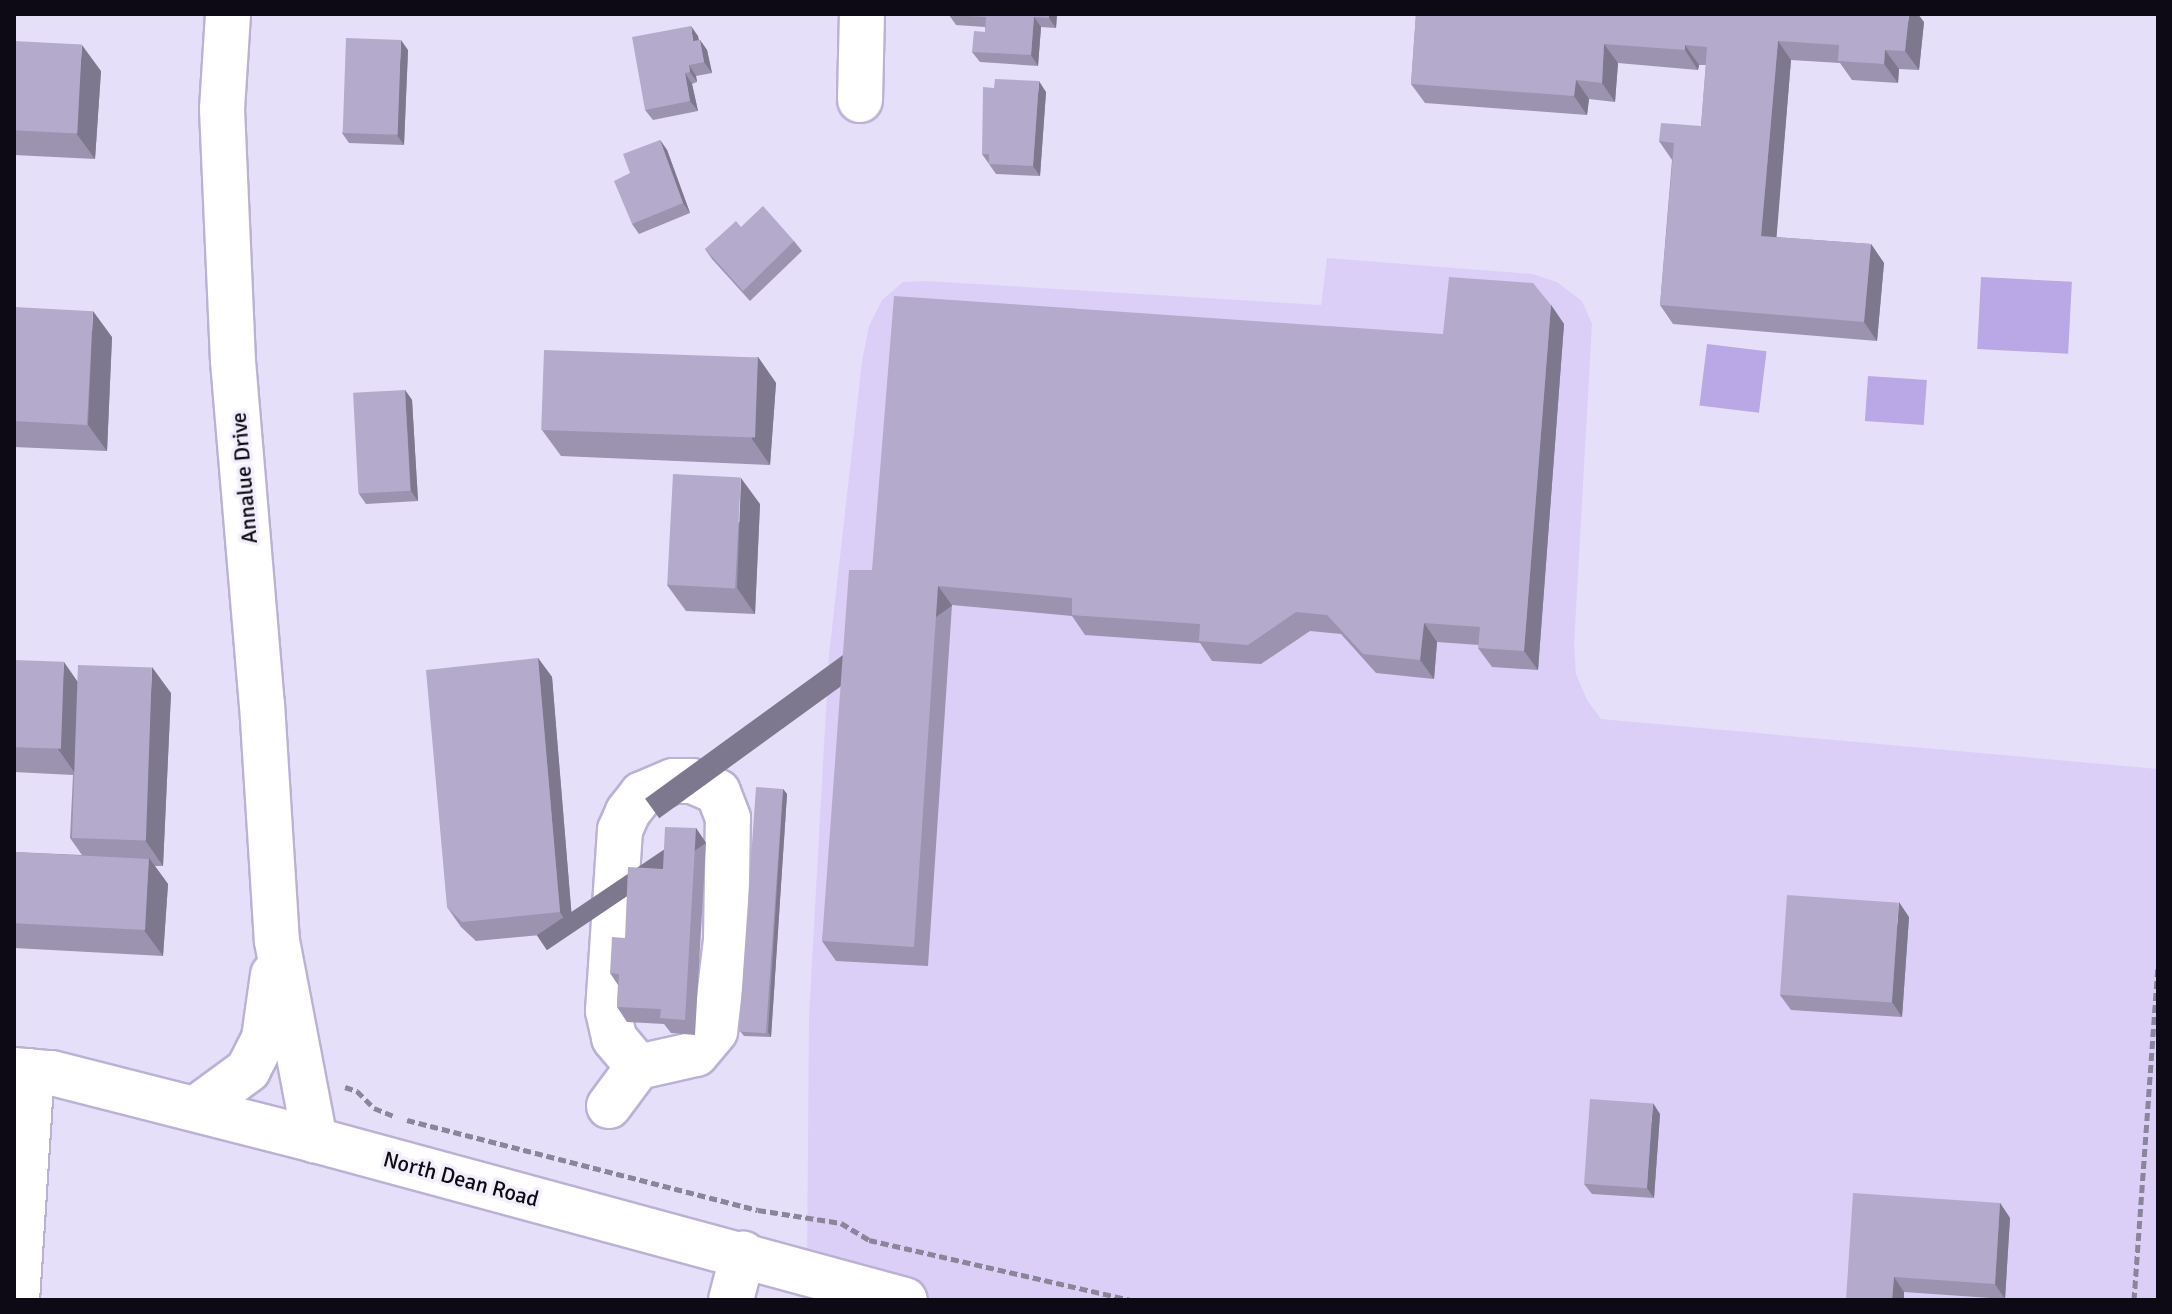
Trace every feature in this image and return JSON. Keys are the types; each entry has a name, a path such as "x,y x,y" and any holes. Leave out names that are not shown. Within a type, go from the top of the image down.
{"street":[{"name":"Annalue Drive","path":"228,14 222,109 233,361 261,689 277,941 315,1140"},
{"path":"860,100 862,14"},
{"path":"609,1106 638,1067 696,1054 715,1031 726,940 728,818 718,792 692,781 673,781 642,794 628,812 620,830 608,1011 614,1038 638,1067"},
{"name":"Annalue Drive","path":"195,1109 248,1070 264,1038 277,941"},
{"path":"17,1300 23,1071"},
{"name":"North Dean Road","path":"23,1071 52,1073 315,1140 905,1300"},
{"path":"731,1300 743,1254"}],"path":[{"path":"2134,1300 2158,969"},
{"path":"303,1073 357,1091 374,1108 393,1116 758,1210 841,1223 869,1240 1130,1300"}],"shaded area":[{"path":"1327,258 1533,274 1557,282 1582,301 1592,324 1574,645 1576,674 1587,700 1601,719 2158,769 2158,1300 915,1300 807,1273 809,1015 829,655 862,361 869,326 882,300 903,282 926,281 1321,305"},
{"path":"1981,277 2072,282 2068,354 1977,349"},
{"path":"1707,344 1767,351 1759,413 1699,406"},
{"path":"1868,376 1927,380 1924,425 1865,421"}],"building":[{"path":"949,14 1049,14 1049,18 1034,17 1031,55 972,52 974,31 985,32 986,17"},
{"path":"1416,14 1909,14 1905,51 1885,50 1884,64 1838,61 1839,45 1778,41 1761,236 1871,244 1864,322 1660,305 1674,143 1659,141 1661,123 1701,126 1707,47 1685,45 1685,50 1604,44 1602,83 1576,80 1574,96 1411,84"},
{"path":"691,26 693,41 700,40 704,62 689,65 690,72 685,73 690,101 645,110 632,37"},
{"path":"346,38 401,40 398,135 343,133"},
{"path":"14,41 82,45 77,133 14,130"},
{"path":"995,79 1039,81 1033,166 989,164 989,154 982,154 983,87 994,88"},
{"path":"660,140 683,203 632,224 614,181 630,173 623,154"},
{"path":"763,206 794,241 743,291 705,249 736,221 741,227"},
{"path":"1449,277 1533,283 1551,305 1524,651 1478,648 1480,627 1424,623 1420,660 1363,654 1327,615 1296,612 1248,645 1199,641 1200,624 1072,615 1072,598 938,586 914,947 822,941 849,570 872,570 894,296 1443,334"},
{"path":"14,307 93,311 87,425 14,421"},
{"path":"544,350 758,357 755,437 541,430"},
{"path":"405,390 410,491 358,494 353,393"},
{"path":"673,474 741,478 735,588 667,585"},
{"path":"538,658 560,912 462,922 447,907 426,670"},
{"path":"14,660 64,662 61,749 14,747"},
{"path":"78,665 152,668 146,840 72,838"},
{"path":"756,787 783,789 766,1033 739,1031"},
{"path":"665,827 696,828 685,1020 660,1018 661,1009 617,1007 619,974 610,973 612,937 625,938 628,867 663,869"},
{"path":"14,852 149,859 145,930 14,923"},
{"path":"1787,895 1899,903 1892,1003 1780,995"},
{"path":"1590,1099 1653,1103 1647,1188 1584,1184"},
{"path":"1853,1193 2000,1203 1995,1284 1894,1277 1892,1300 1846,1300"}]}
